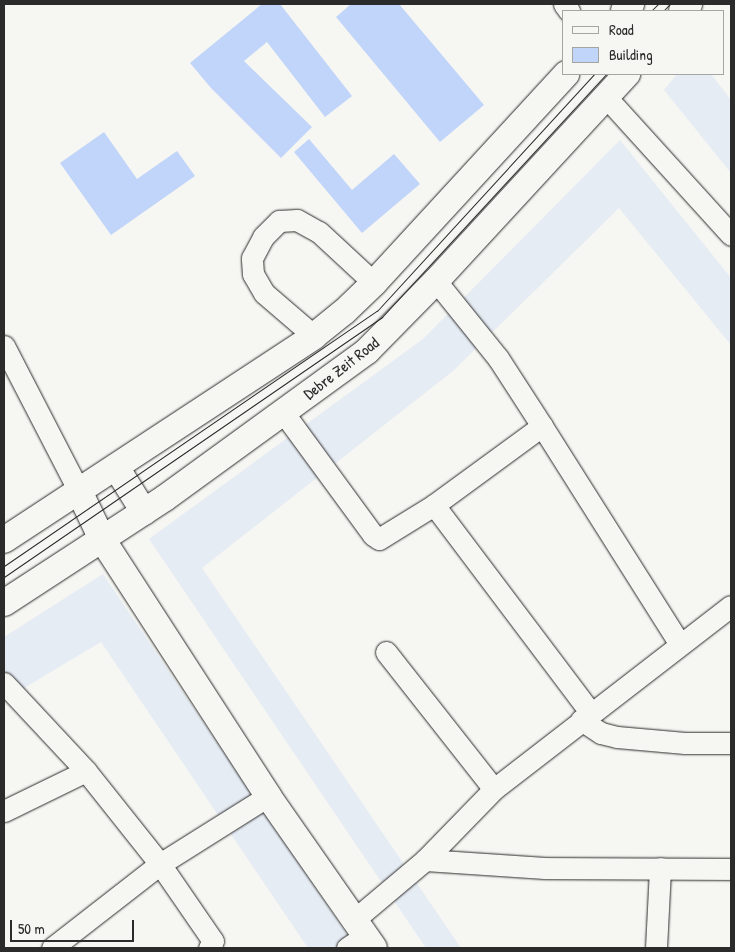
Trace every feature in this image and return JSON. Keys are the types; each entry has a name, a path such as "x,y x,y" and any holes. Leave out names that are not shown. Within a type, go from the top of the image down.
{"main road":[{"path":"4,540 314,336 356,301 374,283 565,75"},
{"name":"Debre Zeit Road","path":"4,603 144,512 367,351 436,281 626,75"},
{"path":"116,467 144,512"},
{"path":"79,491 102,539 360,938"}],"street":[{"path":"606,97 731,235"},
{"path":"314,336 264,293 254,274 252,258 263,237 279,221 297,220 319,232 374,283"},
{"path":"436,281 498,358 680,644"},
{"path":"4,346 79,491"},
{"path":"283,412 373,535 379,538 388,535 434,505 542,426"},
{"path":"434,505 586,716 601,733 617,737 685,743 731,743"},
{"path":"360,938 425,860 494,790 586,716 731,606"},
{"path":"386,652 494,790"},
{"path":"4,683 86,771 160,864 214,946"},
{"path":"4,812 86,771"},
{"path":"52,948 160,864 268,796"},
{"path":"425,860 545,868 731,869"},
{"path":"656,948 660,868"}],"shaded area":[{"path":"676,75 712,75 731,100 731,173 664,90"},
{"path":"620,140 731,278 731,345 619,208 453,371 202,568 461,948 426,948 149,539 423,339"},
{"path":"103,574 356,948 308,948 101,642 4,700 4,637"}],"building":[{"path":"262,4 280,4 352,96 325,117 267,42 244,61 312,127 281,158 211,88 190,63"},
{"path":"351,4 399,4 484,105 440,142 336,17"},
{"path":"104,132 137,179 177,151 195,176 111,235 60,163"},
{"path":"309,139 352,190 394,154 420,184 362,233 294,152"}],"tram line":[{"path":"652,10 658,4"},
{"path":"664,10 670,4"},
{"path":"4,566 377,311 593,75"},
{"path":"4,577 382,317 605,75"}]}
